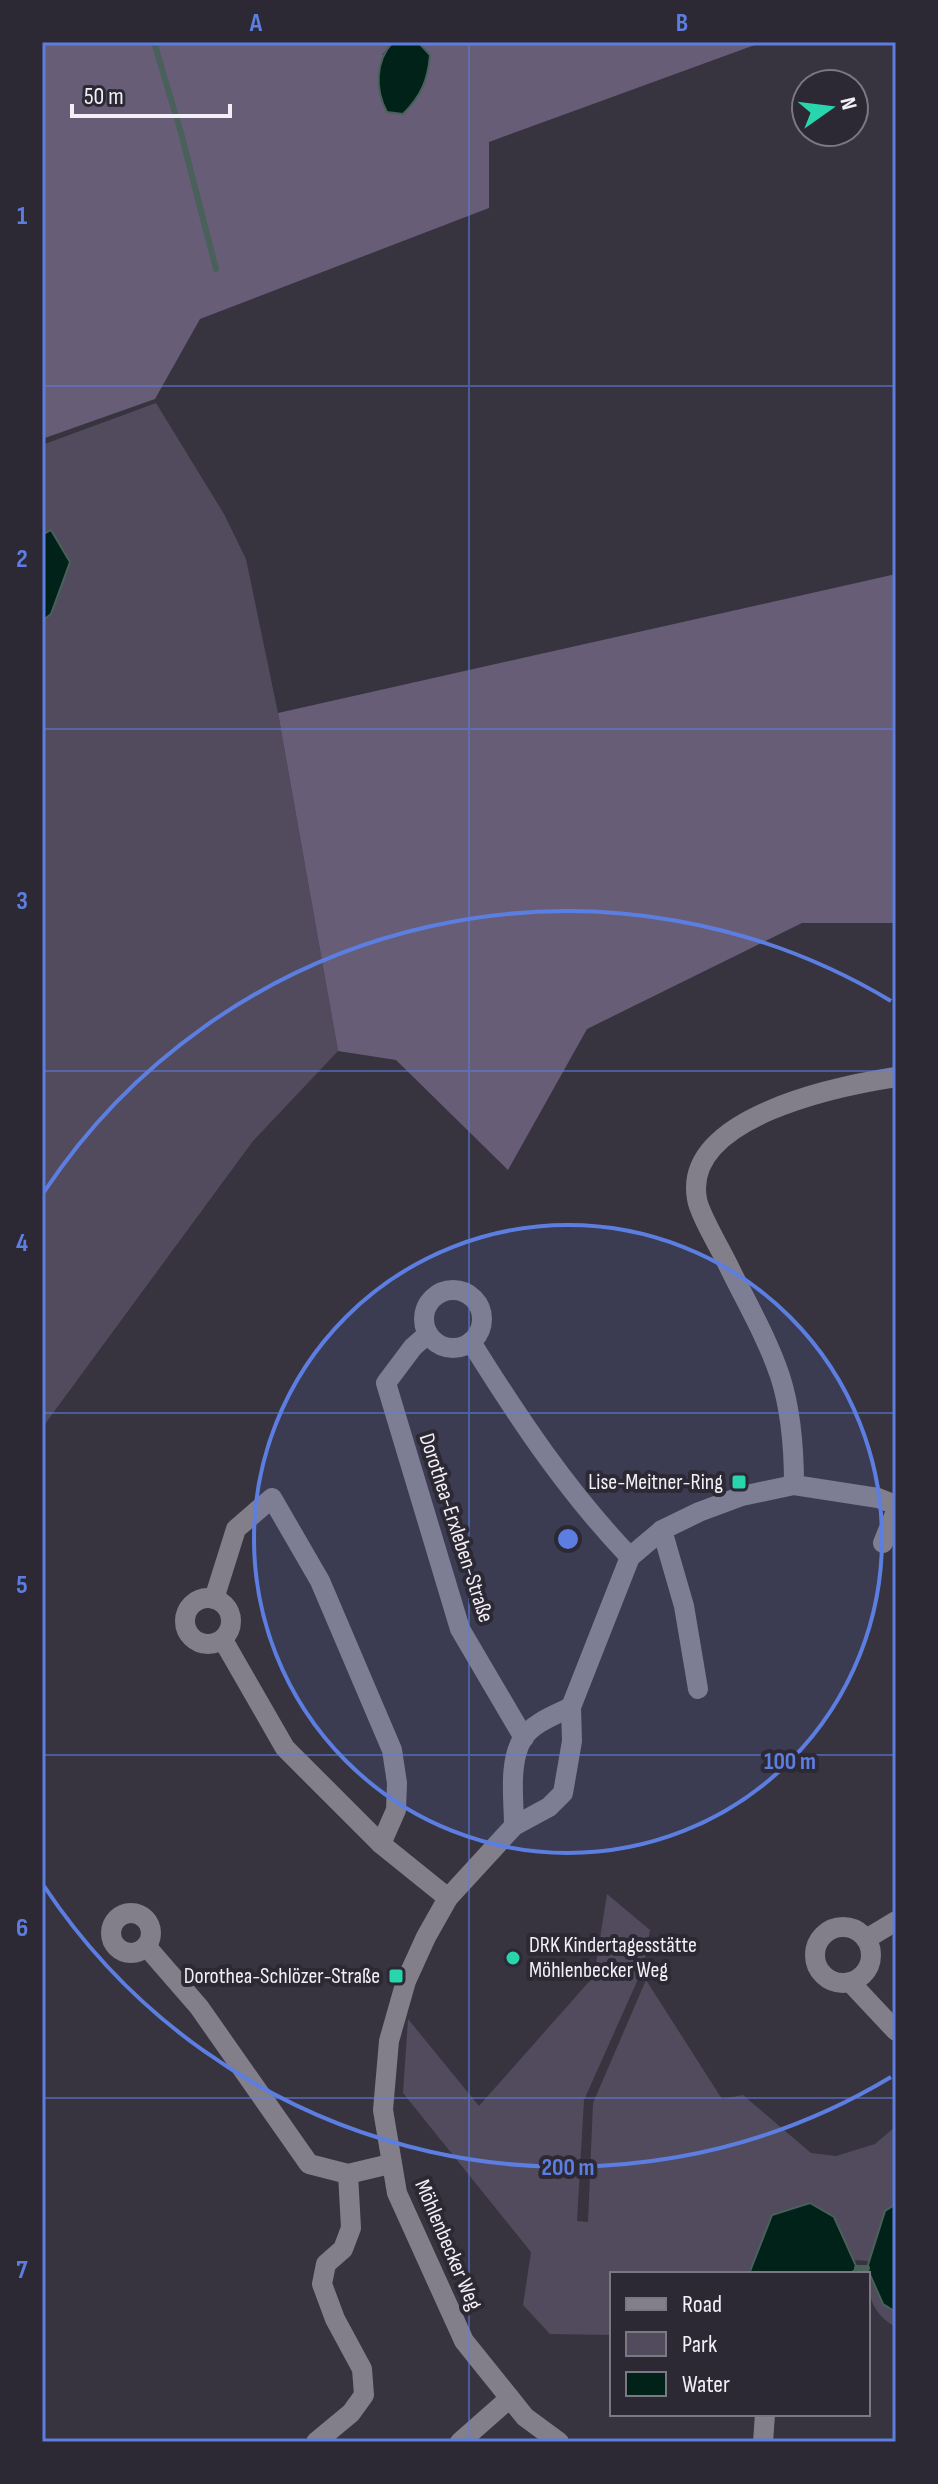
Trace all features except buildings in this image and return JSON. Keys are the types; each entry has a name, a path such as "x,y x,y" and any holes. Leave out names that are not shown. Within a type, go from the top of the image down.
{"street":[{"path":"794,1485 794,1452 780,1377 697,1200 699,1165 722,1136 779,1106 844,1085 896,1077"},
{"path":"451,1290 461,1291 477,1302 481,1311 481,1330 471,1342 460,1348 451,1348 442,1346 428,1334 424,1315 433,1298 451,1290"},
{"name":"Dorothea-Erxleben-Straße","path":"428,1334 413,1347 386,1383 460,1629 524,1738"},
{"path":"471,1342 518,1418 564,1482 630,1557"},
{"name":"Möhlenbecker Weg","path":"559,2442 525,2417 464,2341 397,2193 383,2110 389,2041 406,1981 448,1898 514,1826 549,1807 563,1793 572,1741 571,1707 630,1557 662,1530 699,1512 742,1496 794,1485 878,1498 896,1505"},
{"path":"214,1599 236,1529 272,1498 320,1581 392,1750 397,1783 396,1810 381,1844"},
{"path":"883,1543 896,1511"},
{"path":"662,1530 684,1606 698,1689"},
{"path":"214,1599 230,1613 231,1627 223,1640 208,1645 193,1639 185,1625 188,1609 193,1603 214,1599"},
{"path":"223,1640 285,1748 381,1844 448,1898"},
{"path":"514,1826 514,1782 517,1757 524,1738 542,1722 571,1707"},
{"path":"866,1939 896,1921"},
{"path":"841,1927 850,1928 866,1939 869,1947 869,1964 858,1978 850,1982 833,1981 819,1970 815,1961 817,1943 823,1935 841,1927"},
{"path":"146,1946 199,2007 309,2164 348,2174 390,2164"},
{"path":"850,1982 896,2031"},
{"path":"316,2442 351,2413 364,2395 362,2369 335,2319 322,2284 326,2264 343,2249 351,2228 348,2174"},
{"path":"460,2442 510,2398"},
{"path":"763,2442 765,2416"}],"green space":[{"path":"156,403 224,514 246,559 278,713 338,1051 253,1141 42,1428 42,445"},
{"path":"607,1894 650,1930 643,1968 584,2100 577,2221 588,2222 593,2103 646,1980 722,2099 743,2095 811,2153 836,2156 875,2144 896,2126 896,2204 885,2211 869,2261 853,2260 772,2215 750,2272 610,2272 610,2335 550,2334 523,2305 531,2252 403,2093 408,2019 479,2106 594,1976"},
{"path":"870,2278 883,2304 896,2312 896,2327 877,2312"}],"shaded area":[{"path":"42,42 393,42 382,55 430,55 418,42 763,42 489,142 489,208 200,319 155,399 42,439"},
{"path":"896,574 896,923 802,923 587,1029 508,1170 396,1060 338,1051 278,713"}],"water":[{"path":"393,42 418,42 430,55 422,87 403,114 387,112 380,94 380,67"},
{"path":"51,530 70,562 51,614 42,621 42,535"},
{"path":"810,2203 834,2217 857,2268 852,2272 750,2272 772,2215"},
{"path":"896,2204 896,2312 883,2304 867,2268 885,2211"}],"waterway":[{"path":"154,42 216,269"},
{"path":"857,2268 867,2268"}],"place":[{"name":"Lise-Meitner-Ring","path":"739,1482"},
{"name":"DRK Kindertagesstätte Möhlenbecker Weg","path":"513,1958"},
{"name":"Dorothea-Schlözer-Straße","path":"396,1976"}]}
